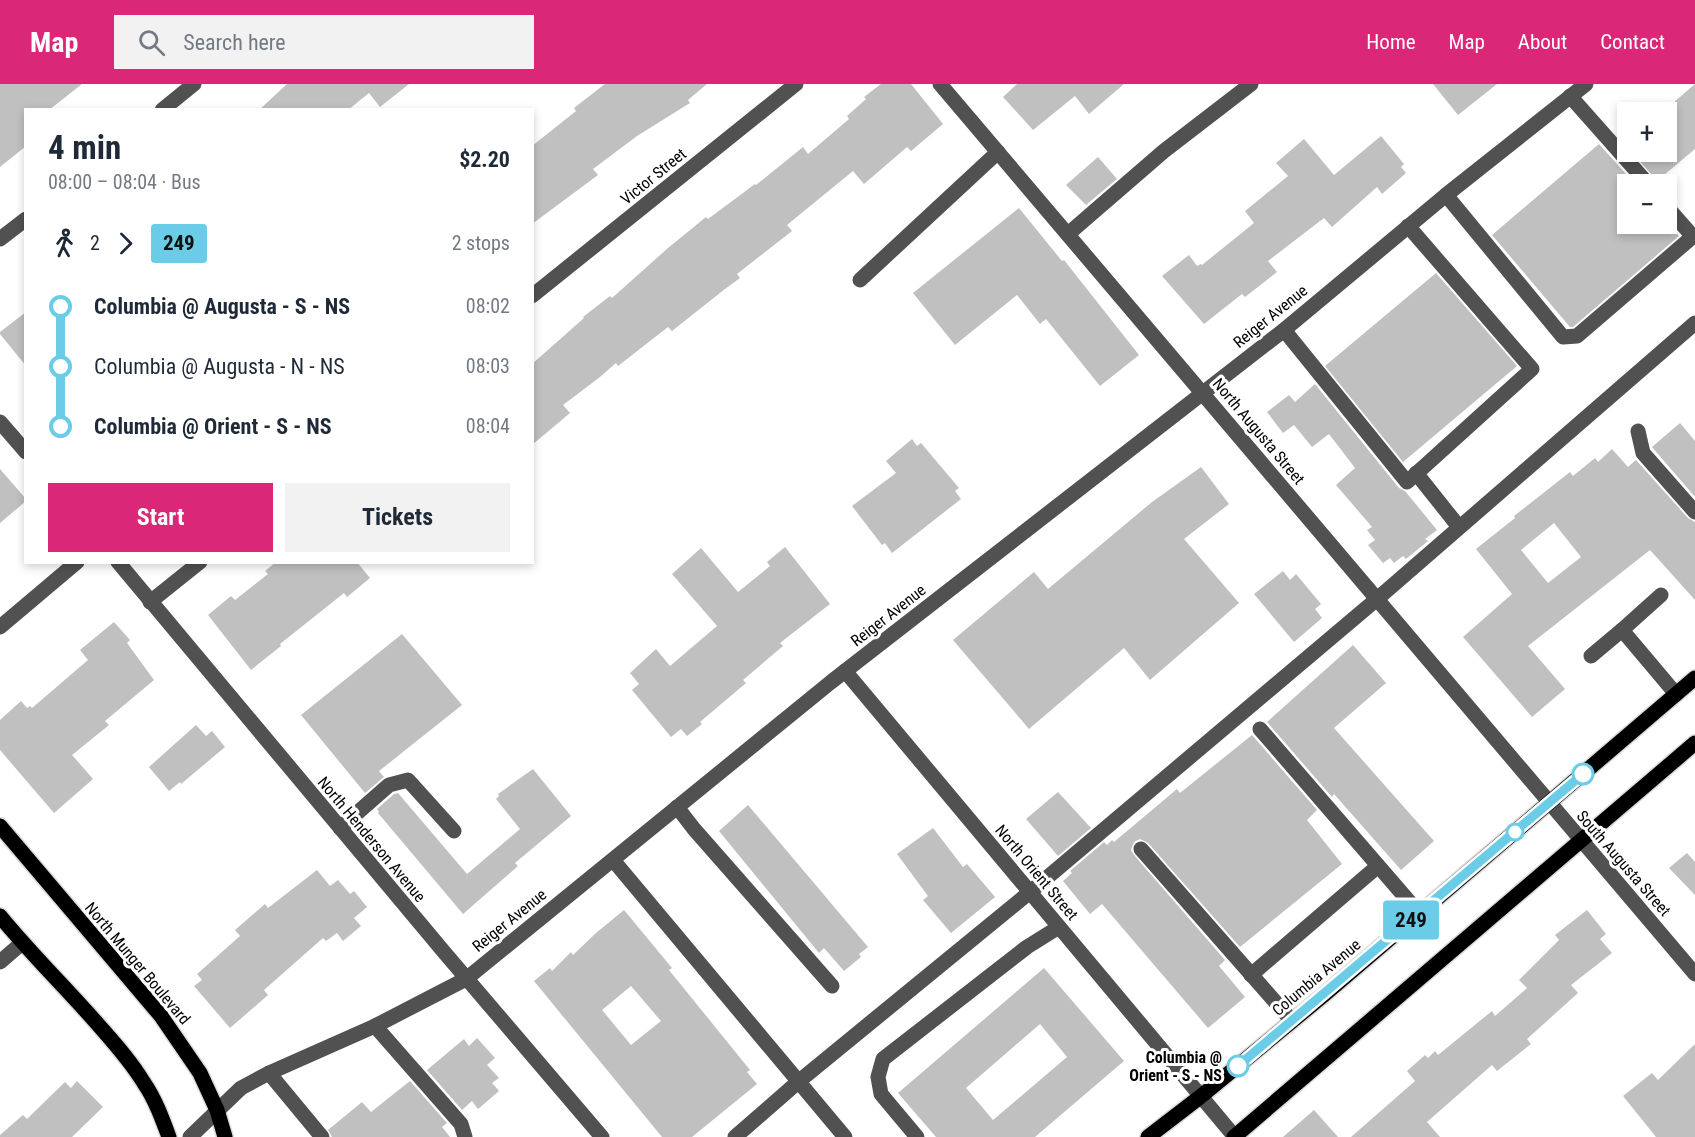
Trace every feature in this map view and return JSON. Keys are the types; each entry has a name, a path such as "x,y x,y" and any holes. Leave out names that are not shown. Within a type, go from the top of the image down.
{"main road":[{"name":"Columbia Avenue","path":"1148,1137 1292,1021 1695,678"},
{"path":"1234,1137 1695,743"},
{"name":"North Munger Boulevard","path":"0,826 161,1016 200,1073 217,1110 225,1137"},
{"path":"0,916 120,1049 145,1083 169,1137"}],"street":[{"path":"164,108 194,84"},
{"name":"Victor Street","path":"534,294 796,84"},
{"name":"North Augusta Street","path":"940,84 1203,392 1548,803"},
{"path":"1068,234 1164,151 1251,84"},
{"name":"Reiger Avenue","path":"190,1137 241,1088 268,1073 375,1026 466,979 845,671 1284,330 1446,195 1586,84"},
{"path":"1570,96 1639,174"},
{"path":"860,280 998,152"},
{"path":"1446,195 1563,337 1577,336 1690,239 1689,232 1677,218"},
{"path":"0,239 24,221"},
{"path":"1284,330 1407,482 1532,369 1408,226"},
{"path":"735,1137 1377,599 1695,323"},
{"path":"0,422 24,450"},
{"path":"1638,431 1643,453 1695,512"},
{"path":"1416,473 1459,527"},
{"path":"0,627 75,564"},
{"name":"North Henderson Avenue","path":"120,564 466,979 602,1137"},
{"path":"150,602 198,564"},
{"path":"1591,656 1661,595"},
{"path":"1622,630 1676,694"},
{"name":"North Orient Street","path":"845,671 1234,1137"},
{"path":"1260,729 1419,913"},
{"path":"340,828 389,785 408,780 454,831"},
{"name":"South Augusta Street","path":"1548,803 1695,974"},
{"path":"677,807 832,986"},
{"path":"1141,849 1292,1021"},
{"path":"612,860 845,1137"},
{"path":"1251,975 1378,866"},
{"path":"917,1137 881,1094 878,1077 883,1059 1027,947 1059,927"},
{"path":"0,962 22,943"},
{"path":"375,1026 461,1124 465,1137"},
{"path":"268,1073 322,1137"}],"building":[{"path":"0,84 82,84 52,108 24,108 24,148 0,167"},
{"path":"287,84 409,84 380,107 369,93 350,108 261,108"},
{"path":"605,84 707,84 688,100 690,103 637,136 593,169 598,175 534,223 534,144 576,111 574,108"},
{"path":"881,84 911,84 943,124 911,151 907,147 864,184 853,171 787,225 792,231 737,274 740,278 672,331 668,327 618,366 616,363 563,405 570,413 534,443 534,362 583,317 610,296 612,298 706,217 708,219 756,185 803,147 808,154 849,119 847,116 866,99 864,97"},
{"path":"1017,84 1124,84 1089,114 1075,96 1033,130 1003,97"},
{"path":"1433,84 1497,84 1458,115"},
{"path":"1695,84 1695,149 1665,174 1651,174 1641,162 1677,162 1677,102 1674,102"},
{"path":"1381,136 1404,164 1401,167 1406,173 1382,194 1377,187 1332,227 1324,218 1268,261 1277,272 1245,297 1242,294 1204,324 1162,276 1189,255 1197,266 1202,265 1254,223 1245,211 1288,176 1276,163 1304,139 1334,175"},
{"path":"1599,144 1626,174 1617,174 1617,234 1677,234 1679,236 1573,327 1570,327 1492,235"},
{"path":"1098,157 1117,179 1086,205 1066,185"},
{"path":"1019,208 1062,261 1064,260 1139,355 1100,386 1046,319 1040,324 1017,295 955,345 913,293"},
{"path":"1436,273 1517,366 1403,462 1325,366"},
{"path":"24,314 24,364 0,334"},
{"path":"1315,384 1399,488 1405,491 1437,530 1425,539 1428,541 1406,559 1403,556 1394,563 1390,558 1383,563 1368,545 1375,540 1367,530 1372,527 1336,485 1355,468 1329,434 1312,447 1294,425 1283,433 1267,412 1289,395 1295,402"},
{"path":"1680,423 1695,441 1695,497 1652,447"},
{"path":"912,439 917,446 921,443 959,488 955,491 961,499 892,553 885,543 882,545 852,506 896,473 886,461"},
{"path":"1612,449 1628,467 1636,460 1688,518 1695,522 1695,600 1650,550 1528,646 1565,689 1532,717 1463,637 1512,594 1476,549 1570,472 1573,476 1595,458 1598,462","holes":["1554,523 1581,557 1548,583 1521,550"]},
{"path":"1201,467 1229,504 1184,539 1239,603 1150,680 1124,648 1029,729 953,640 1034,572 1048,589 1152,502"},
{"path":"0,469 24,497 24,503 0,523"},
{"path":"785,547 830,604 780,643 783,646 743,680 746,683 700,722 702,724 687,736 681,729 671,737 632,690 639,684 630,673 656,649 670,666 717,626 672,574 701,548 738,592 770,566 767,562"},
{"path":"274,564 359,564 370,578 347,597 344,593 251,670 208,615 231,596 235,600 268,574 265,571"},
{"path":"1283,571 1290,580 1296,574 1321,604 1315,609 1322,618 1294,642 1254,594"},
{"path":"114,622 130,640 127,643 154,680 105,721 109,725 72,755 93,779 54,813 0,750 0,720 21,701 27,708 30,706 32,708 88,660 80,650"},
{"path":"402,634 462,705 379,771 384,777 365,793 301,715"},
{"path":"1353,645 1386,683 1334,728 1434,841 1401,870 1334,794 1332,797 1267,722"},
{"path":"196,725 206,736 212,731 225,747 181,784 180,782 169,791 149,767"},
{"path":"1252,735 1317,810 1307,820 1342,864 1240,947 1148,843 1140,839 1134,842 1131,850 1134,855 1225,960 1219,966 1245,997 1208,1028 1102,904 1090,914 1063,881 1072,873 1070,871 1104,842 1107,845 1112,840 1114,842 1177,789 1180,793"},
{"path":"533,769 571,816 515,863 518,866 463,914 378,813 377,809 398,793 467,874 520,829 496,799 498,794"},
{"path":"1058,792 1091,828 1058,856 1026,819"},
{"path":"748,805 868,947 859,954 861,957 844,971 824,948 819,953 719,831"},
{"path":"933,828 963,867 967,864 995,897 951,933 923,900 928,896 897,854"},
{"path":"1687,853 1695,862 1695,895 1669,868"},
{"path":"317,870 330,886 338,880 350,894 354,891 367,907 354,918 361,926 343,941 337,933 326,941 323,938 264,990 268,995 230,1028 194,986 202,980 197,974 240,936 235,930 265,904 268,908"},
{"path":"624,910 672,968 669,970 750,1070 747,1072 757,1084 692,1137 662,1137 534,981 550,968 552,971 571,952 573,955","holes":["631,986 661,1021 631,1045 602,1010"]},
{"path":"1587,910 1606,934 1600,939 1612,953 1571,985 1578,993 1527,1039 1531,1044 1497,1071 1492,1065 1427,1122 1440,1137 1351,1137 1415,1081 1407,1071 1425,1055 1428,1058 1435,1051 1438,1055 1492,1011 1495,1016 1527,988 1519,980 1559,940 1555,935"},
{"path":"1044,968 1124,1061 1035,1137 936,1137 898,1093","holes":["1040,1024 1067,1057 993,1120 966,1088"]},
{"path":"477,1038 495,1058 487,1065 499,1078 492,1083 499,1091 478,1109 472,1101 462,1110 427,1070 464,1039 469,1046"},
{"path":"1695,1044 1695,1137 1656,1137 1623,1096 1652,1073 1658,1080"},
{"path":"77,1081 103,1107 72,1137 0,1137 23,1115 27,1119 65,1082 71,1088"},
{"path":"410,1081 447,1123 442,1127 450,1137 332,1137 328,1130 362,1102 371,1112"},
{"path":"1314,1110 1338,1137 1283,1137"}],"bus line":[{"name":"249","path":"1238,1066 1583,774"}],"place":[{"name":"Columbia @ Orient - S - NS","path":"1238,1066"}]}
